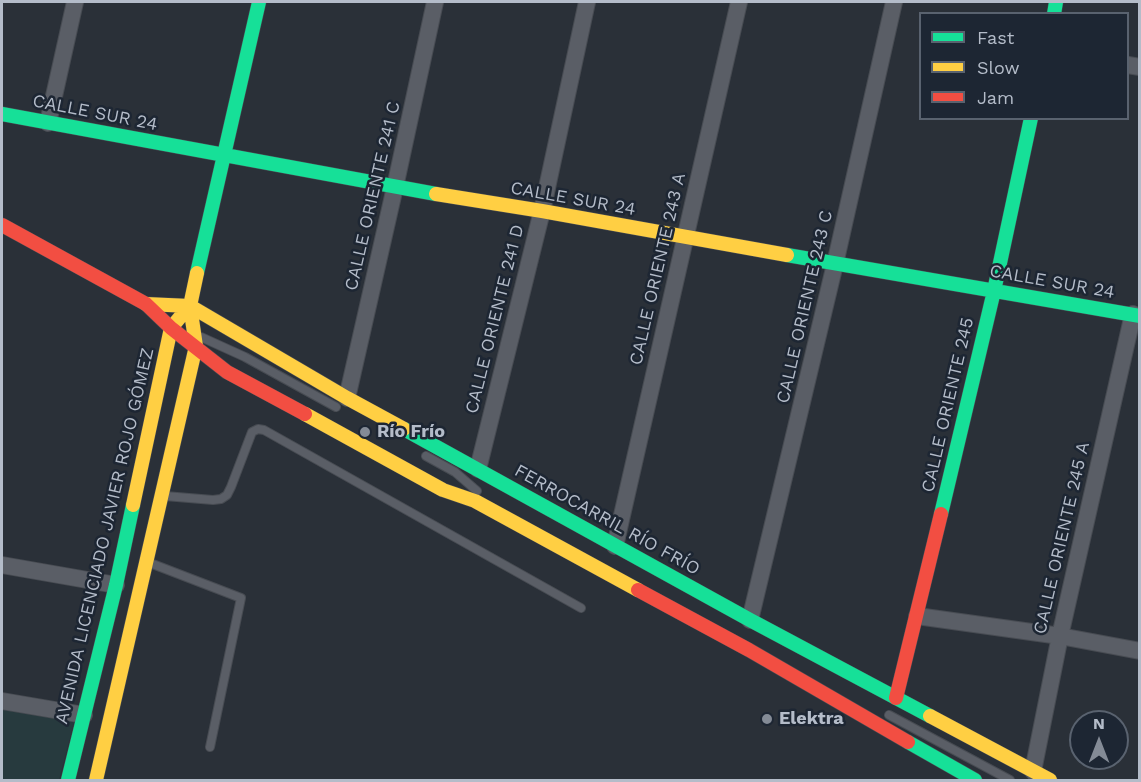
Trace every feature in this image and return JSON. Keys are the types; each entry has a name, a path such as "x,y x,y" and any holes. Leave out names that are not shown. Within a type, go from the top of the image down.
{"main road":[{"name":"AVENIDA LICENCIADO JAVIER ROJO GÓMEZ","path":"96,780 161,495 189,340 190,306 259,2"},
{"name":"CALLE SUR 24","path":"2,114 395,187 1136,315"},
{"name":"CALLE ORIENTE 245","path":"896,698 994,291 1031,120"},
{"name":"FERROCARRIL RÍO FRÍO","path":"2,225 146,304 171,328 227,372 443,490 475,501 749,650 975,780"},
{"name":"FERROCARRIL RÍO FRÍO","path":"146,304 190,306 343,403 478,469 750,620 1050,780"},
{"name":"AVENIDA LICENCIADO JAVIER ROJO GÓMEZ","path":"68,780 116,585 171,328 190,306"}],"street":[{"path":"48,123 75,2"},
{"name":"CALLE ORIENTE 241 C","path":"343,403 395,187 435,2"},
{"name":"CALLE ORIENTE 241 D","path":"478,469 542,211 587,2"},
{"name":"CALLE ORIENTE 243 A","path":"615,546 739,2"},
{"name":"CALLE ORIENTE 243 C","path":"750,620 835,264 894,2"},
{"name":"CALLE ORIENTE 245 A","path":"1033,771 1060,636 1136,315"},
{"path":"2,565 116,585"},
{"path":"917,616 1060,636 1140,651"},
{"path":"2,701 84,715"}],"lane":[{"path":"189,340 245,357 343,403"},
{"path":"161,495 222,499 231,487 252,432 258,429 264,430 581,608"},
{"path":"413,449 455,472 479,493 593,555"},
{"path":"83,757 146,490"},
{"path":"146,561 241,598 210,747"},
{"path":"885,713 1010,780"}],"green space":[{"path":"2,709 75,719 59,780 2,780"}],"traffic: fast":[{"path":"197,273 259,2"},
{"path":"1054,12 1056,2"},
{"path":"2,114 436,194"},
{"path":"941,514 994,291 1031,120"},
{"path":"787,255 1140,316"},
{"path":"404,429 750,620 930,716"},
{"path":"68,780 116,585 133,505"},
{"path":"908,742 975,780"}],"traffic: slow":[{"path":"436,194 787,255"},
{"path":"96,780 196,346 190,306 197,273"},
{"path":"146,304 190,306 404,429"},
{"path":"133,505 171,328 181,316"},
{"path":"305,414 443,490 475,501 638,590"},
{"path":"930,716 1050,780"}],"traffic: jam":[{"path":"2,225 146,304 171,328 227,372 305,414"},
{"path":"896,698 941,514"},
{"path":"638,590 749,650 908,742"}],"place":[{"name":"Río Frío","path":"365,432"},
{"name":"Elektra","path":"767,719"}]}
